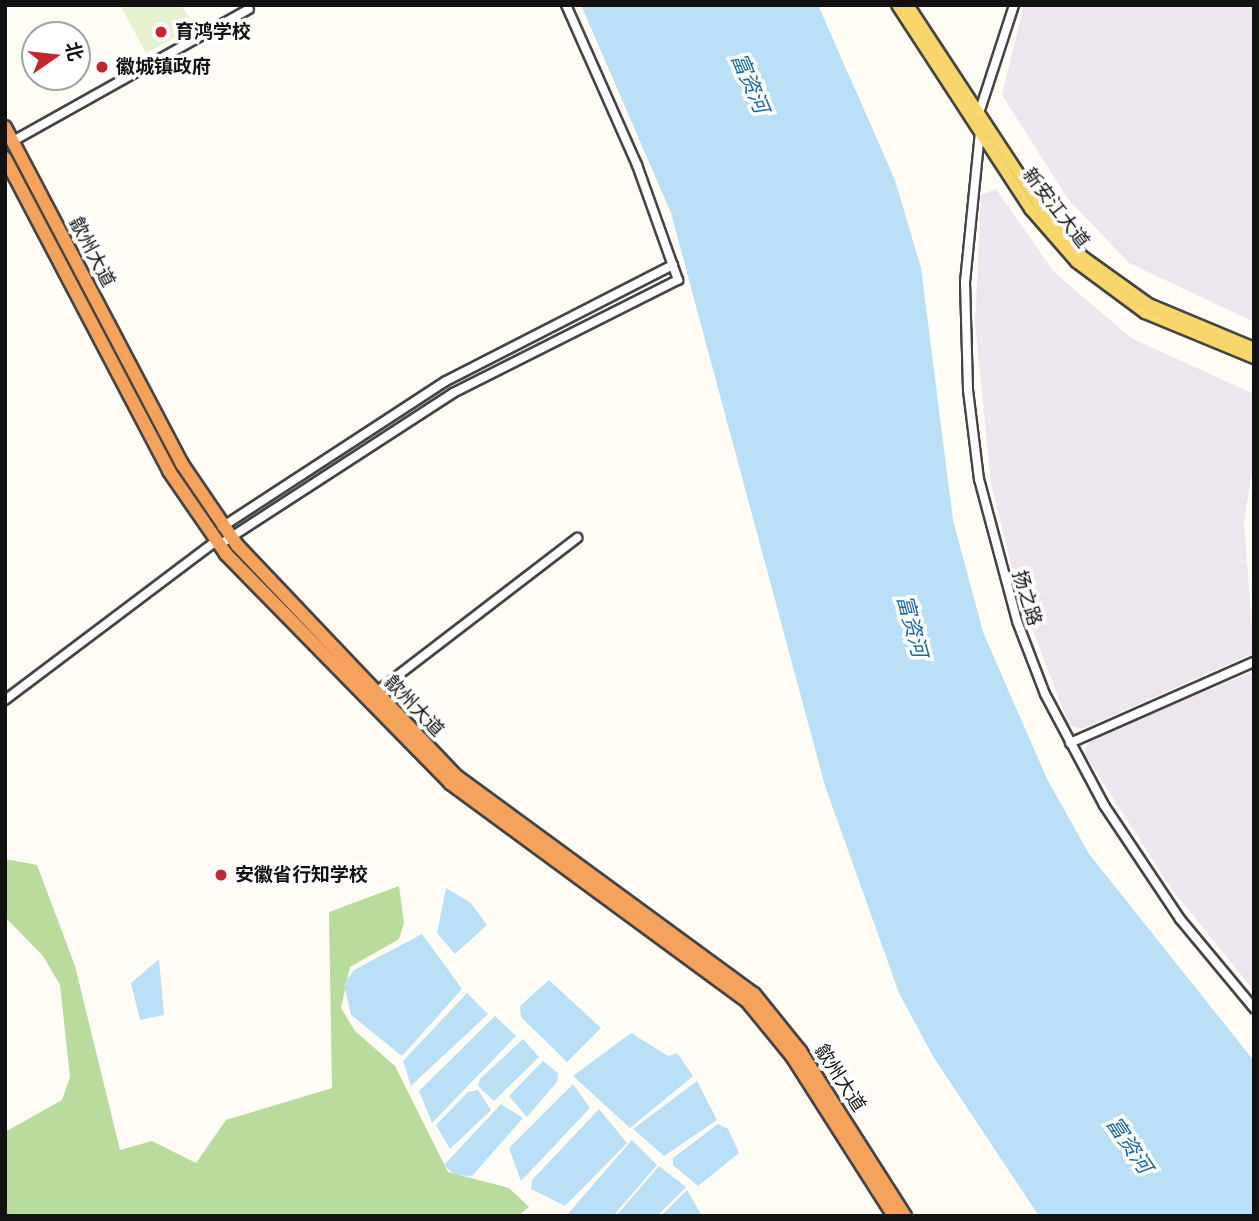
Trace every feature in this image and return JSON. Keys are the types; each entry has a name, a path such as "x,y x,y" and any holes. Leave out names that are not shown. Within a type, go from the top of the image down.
{"highway":[{"name":"歙州大道","path":"5,127 181,464 227,532 375,693 474,792 754,995 800,1051 905,1216"},
{"name":"歙州大道","path":"5,158 169,471 215,540 450,783 747,1001 792,1056 894,1216"}],"main road":[{"name":"新安江大道","path":"897,5 1041,223 1101,285 1160,320 1254,358"},
{"name":"新安江大道","path":"908,5 1048,217 1107,278 1164,312 1254,348"}],"street":[{"path":"215,540 453,393 678,280 618,118 566,5"},
{"path":"979,113 1014,5"},
{"path":"13,141 249,9"},
{"name":"扬之路","path":"981,132 965,282 975,451 1017,621 1070,743 1166,900 1254,1008"},
{"path":"5,700 215,540 446,381 673,265"},
{"path":"375,693 577,538"},
{"path":"1070,743 1254,662"}],"shaded area":[{"path":"1024,5 1254,5 1254,322 1129,263 1068,199 1002,95"},
{"path":"996,189 1054,272 1131,338 1254,394 1254,460 1244,522 1254,653 1082,729 1069,725 1019,595 991,484 975,324 981,195"},
{"path":"1254,671 1254,991 1171,888 1084,753 1090,739"}],"green space":[{"name":"育鸿学校","path":"120,5 182,5 194,27 146,53"},
{"path":"5,859 37,865 75,966 120,1150 152,1141 196,1163 226,1120 332,1088 329,912 399,886 404,923 399,939 350,967 341,1008 355,1031 395,1066 448,1172 509,1188 529,1207 518,1216 5,1216 5,1132 62,1100 70,1077 60,985 43,956 5,917"}],"water":[{"name":"富资河","path":"581,5 818,5 895,180 921,268 953,520 983,632 1047,779 1089,854 1254,1061 1254,1216 1039,1216 934,1058 899,993 825,786 671,213"},
{"path":"446,888 471,903 487,925 455,954 437,933"},
{"path":"422,934 462,989 402,1056 351,1015 344,984 354,970"},
{"path":"159,959 164,1015 140,1020 131,983"},
{"path":"549,980 601,1028 567,1062 521,1017 520,1006"},
{"path":"467,993 488,1014 411,1086 403,1061"},
{"path":"495,1016 516,1036 432,1123 419,1091"},
{"path":"631,1033 668,1056 677,1053 693,1076 630,1128 573,1076"},
{"path":"523,1039 539,1057 494,1101 478,1086 480,1079"},
{"path":"543,1061 558,1073 557,1082 527,1117 509,1096"},
{"path":"697,1081 717,1120 664,1156 633,1129"},
{"path":"573,1084 590,1108 521,1181 509,1148"},
{"path":"478,1090 491,1110 450,1149 436,1125 468,1092"},
{"path":"501,1104 523,1118 472,1176 455,1175 444,1165"},
{"path":"599,1109 627,1143 565,1206 531,1189 532,1180"},
{"path":"718,1124 728,1129 739,1153 698,1186 673,1165 673,1158"},
{"path":"632,1140 657,1165 613,1216 566,1216"},
{"path":"659,1166 686,1187 657,1216 616,1216"},
{"path":"687,1190 702,1216 661,1216"}],"place":[{"name":"育鸿学校","path":"161,32"},
{"name":"徽城镇政府","path":"102,67"},
{"name":"安徽省行知学校","path":"221,875"}]}
